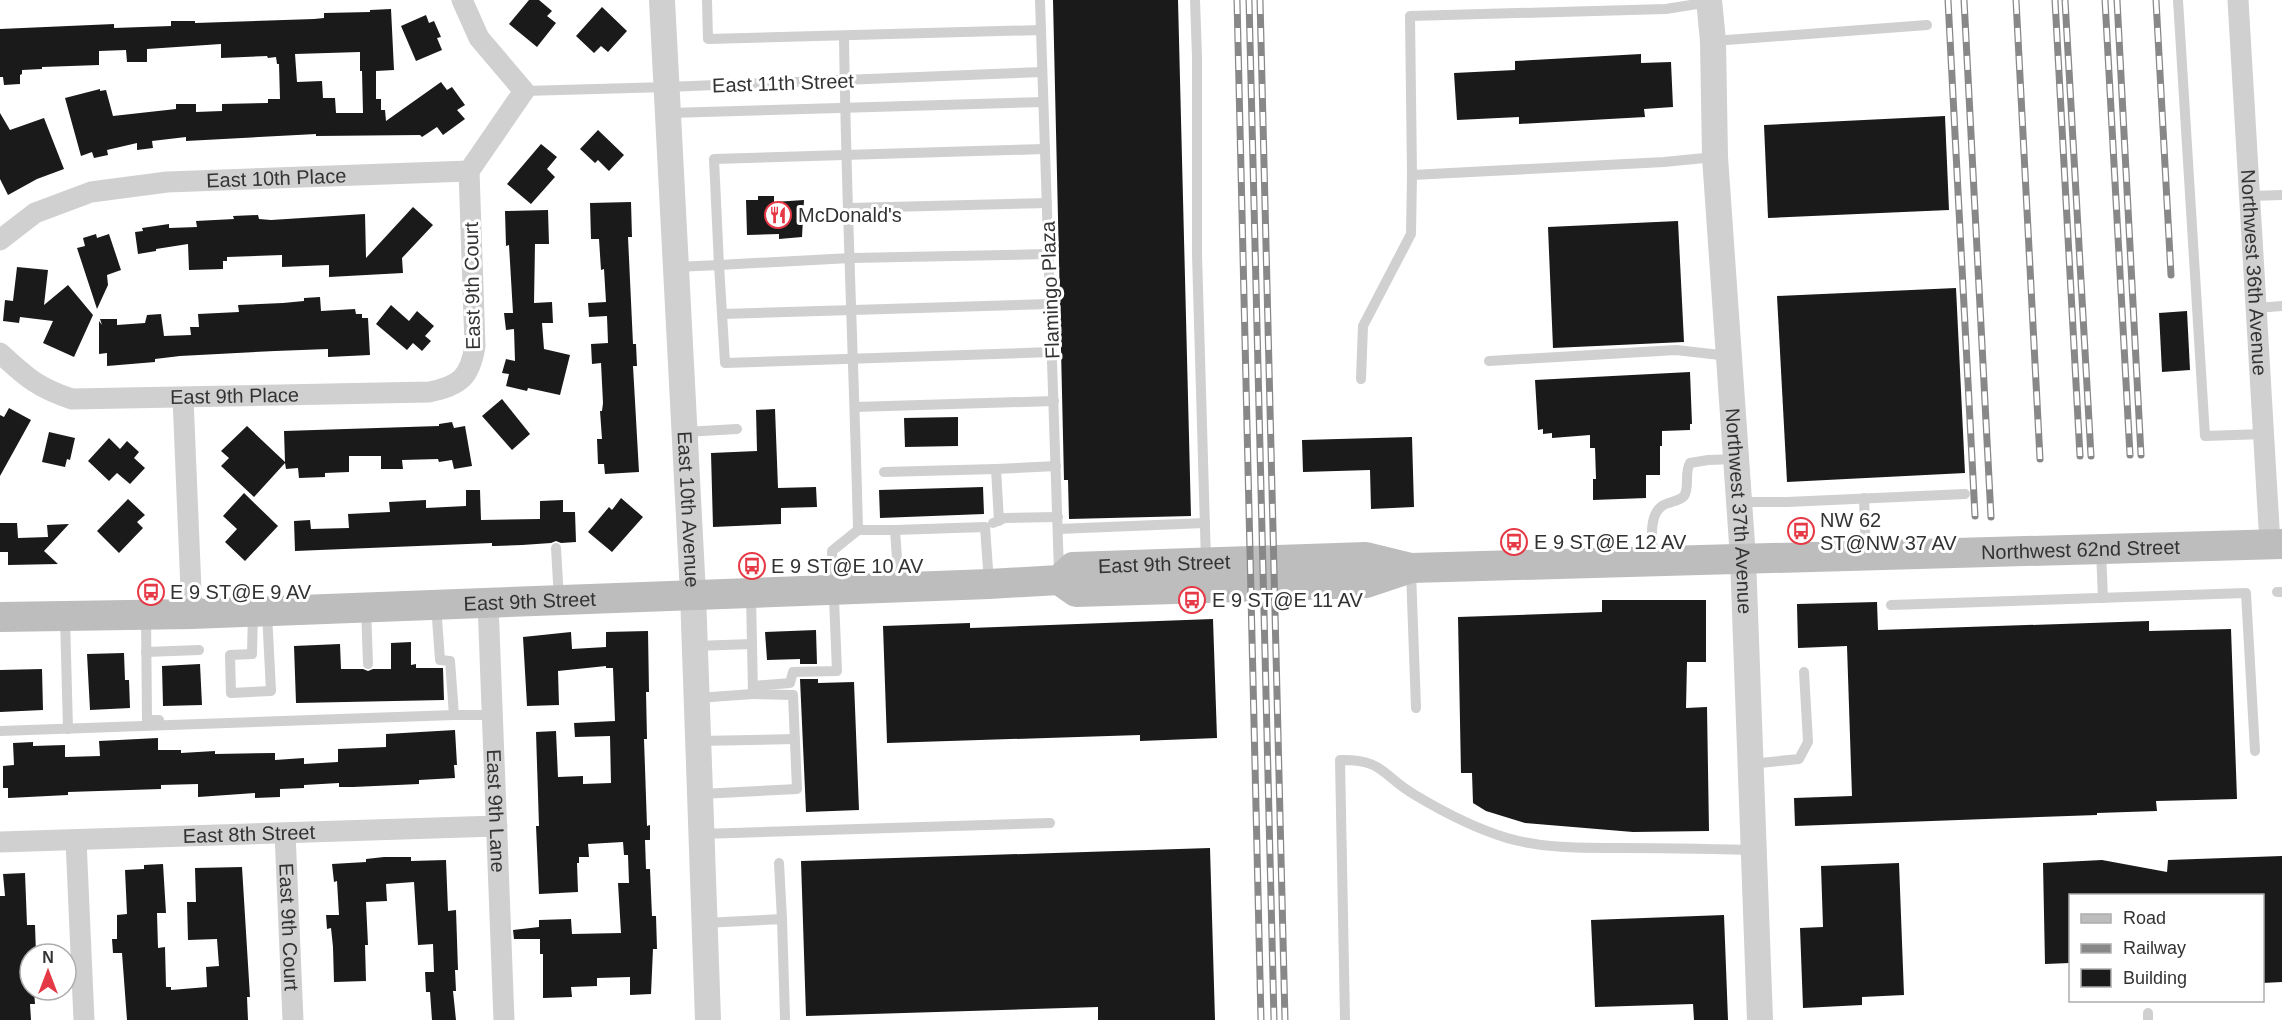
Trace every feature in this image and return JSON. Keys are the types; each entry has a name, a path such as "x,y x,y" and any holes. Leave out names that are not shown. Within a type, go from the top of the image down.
{"main road":[{"name":"Northwest 62nd Street","path":"1273,572 1366,583 1411,568 2276,544"},
{"name":"East 9th Street","path":"1059,580 1073,567 1206,562 1273,572"},
{"name":"East 9th Street","path":"0,617 260,612 1059,580 1076,592 1273,572"}],"street":[{"path":"462,0 479,38 524,91 469,171"},
{"name":"East 10th Avenue","path":"662,0 693,594 708,1020"},
{"name":"Northwest 36th Avenue","path":"2238,0 2264,434 2276,544"},
{"name":"Northwest 37th Avenue","path":"1709,1 1713,41 1715,157 1743,558 1760,1020"},
{"name":"East 10th Place","path":"0,240 35,213 91,192 167,182 469,171"},
{"name":"East 9th Court","path":"447,388 460,381 472,364 475,346 469,171"},
{"name":"East 9th Place","path":"0,353 28,379 46,391 72,399 429,392 447,388"},
{"path":"183,398 192,614"},
{"name":"East 9th Lane","path":"488,603 504,1020"},
{"name":"East 8th Street","path":"0,842 497,826"},
{"name":"East 9th Court","path":"285,833 293,1020"},
{"path":"76,840 84,1020"}],"lane":[{"path":"707,0 708,39 1041,30"},
{"name":"Flamingo Plaza","path":"1040,0 1059,580"},
{"path":"1195,0 1197,254 1206,562"},
{"path":"2178,0 2205,436 2264,434"},
{"path":"1361,379 1363,326 1411,234 1410,16 1666,9 1709,1"},
{"path":"1713,41 1928,25"},
{"path":"844,36 858,530"},
{"name":"East 11th Street","path":"524,91 1042,72"},
{"path":"668,114 1043,102"},
{"path":"1045,150 714,159 724,363 1052,352"},
{"path":"1412,175 1664,162 1715,157"},
{"path":"2250,196 2282,195"},
{"path":"849,207 1047,203"},
{"path":"676,267 851,258 1049,254"},
{"path":"722,314 1050,304"},
{"path":"2257,308 2282,306"},
{"path":"1489,361 1676,350 1729,356"},
{"path":"855,407 1054,401"},
{"path":"684,432 738,429"},
{"path":"1654,561 1654,519 1660,507 1682,498 1685,493 1689,463 1736,459"},
{"path":"884,472 1056,466"},
{"path":"996,469 999,521"},
{"path":"1739,502 1965,494"},
{"path":"1864,498 1866,555"},
{"path":"696,698 790,683 793,672 837,671 832,551 858,530 985,527 1005,518 1058,517"},
{"path":"1058,529 1205,523"},
{"path":"985,527 989,584"},
{"path":"895,530 899,587"},
{"path":"556,548 558,600"},
{"path":"2100,548 2103,598"},
{"path":"1411,568 1416,708"},
{"path":"751,592 753,690"},
{"path":"1891,605 2246,593 2255,751"},
{"path":"436,605 440,660 450,661 454,715"},
{"path":"366,608 368,664"},
{"path":"260,612 271,691 231,693 230,655 252,654 260,612"},
{"path":"146,615 147,720 192,718"},
{"path":"64,616 68,729"},
{"path":"694,646 752,644"},
{"path":"146,652 199,650"},
{"path":"1749,764 1799,759 1809,742 1804,672"},
{"path":"700,794 798,789 793,695 753,690"},
{"path":"0,731 493,715"},
{"path":"698,741 795,739"},
{"path":"1345,1020 1340,760 1360,760 1376,765 1412,793 1452,816 1479,829 1526,843 1576,848 1754,850"},
{"path":"701,834 1050,822"},
{"path":"779,862 785,1018"},
{"path":"704,923 782,919"}],"building":[{"path":"529,0 539,0 552,11 547,16 556,23 537,47 509,24"},
{"path":"1053,0 1178,0 1191,516 1069,519 1068,480 1064,480"},
{"path":"602,7 627,31 608,52 601,46 594,53 576,36"},
{"path":"391,9 394,70 376,71 376,99 381,99 381,110 385,110 386,121 441,82 447,90 452,87 465,105 457,110 465,119 443,135 437,127 422,137 420,135 316,136 316,134 186,141 186,137 152,141 153,148 137,150 137,143 107,150 108,155 94,158 92,152 81,156 65,98 100,89 100,91 106,90 113,116 176,109 176,104 196,104 196,112 222,111 222,104 268,103 268,99 280,99 279,64 277,64 276,57 221,58 221,44 147,49 147,62 127,62 126,50 99,51 99,65 22,70 20,84 4,85 3,77 0,77 0,29 114,24 114,28 171,26 171,21 195,21 195,23 314,19 324,18 324,13 370,12 370,10","holes":["360,52 360,71 362,71 363,113 336,113 335,98 323,98 322,81 297,82 295,54"]},
{"path":"426,15 429,23 434,21 441,37 437,38 442,50 416,61 401,26"},
{"path":"1641,54 1641,63 1671,62 1673,107 1644,109 1645,117 1519,124 1519,117 1457,120 1454,73 1515,70 1515,61"},
{"path":"0,113 10,130 44,118 64,169 37,179 8,195 0,179"},
{"path":"1945,116 1949,210 1768,218 1764,125"},
{"path":"598,130 624,155 609,171 598,160 595,163 580,149"},
{"path":"541,144 557,157 547,169 555,177 531,204 507,184"},
{"name":"McDonald's","path":"758,196 774,196 774,202 804,200 802,237 779,239 779,234 747,235 746,200 758,200"},
{"path":"631,202 632,237 628,237 633,344 636,344 637,366 633,366 639,472 605,474 604,464 598,464 597,439 602,439 601,363 592,364 591,344 608,343 607,316 589,317 588,303 606,302 599,239 591,239 590,203"},
{"path":"413,207 433,225 402,258 403,273 329,277 329,265 282,267 282,255 227,257 227,261 223,261 223,269 189,270 188,244 138,254 135,232 143,231 142,228 169,224 169,228 197,227 196,221 234,219 233,216 258,215 259,219 271,220 365,214 366,258"},
{"path":"548,210 549,244 535,244 534,303 552,302 553,323 542,323 544,349 570,355 560,395 506,386 509,374 502,373 506,359 515,361 514,329 506,330 504,313 513,313 505,211"},
{"path":"1678,221 1684,342 1553,348 1548,227"},
{"path":"96,234 97,238 109,234 121,270 107,275 108,285 97,309 77,248 85,246 83,238"},
{"path":"17,267 48,270 44,305 68,285 93,315 74,357 43,343 53,321 20,317 19,323 3,321 5,300 13,301"},
{"path":"1956,288 1965,473 1787,482 1777,296"},
{"path":"320,297 321,311 355,309 356,314 362,314 362,318 368,318 370,355 328,357 328,349 275,351 180,356 155,359 155,362 107,366 107,353 99,354 99,321 102,325 100,319 117,319 117,325 145,323 147,315 161,314 164,336 191,335 190,327 199,327 198,314 239,312 238,305 304,301 304,298"},
{"path":"391,305 409,321 417,311 434,326 425,336 431,341 422,351 413,343 407,350 376,324"},
{"path":"2187,311 2190,370 2162,372 2159,313"},
{"path":"1690,372 1692,424 1690,424 1690,430 1662,431 1660,475 1646,475 1646,498 1593,500 1593,479 1596,479 1595,448 1590,448 1590,435 1552,438 1552,433 1543,434 1543,429 1538,430 1535,380"},
{"path":"502,399 530,434 512,450 482,416"},
{"path":"9,408 31,420 0,476 0,415 4,417"},
{"path":"775,409 778,488 816,487 817,507 781,508 781,524 713,527 711,453 757,451 756,410"},
{"path":"958,417 958,446 905,447 904,418"},
{"path":"452,422 454,428 465,426 472,466 454,469 452,460 439,462 438,459 402,460 403,469 381,469 381,456 349,456 349,472 325,473 325,477 299,478 298,468 286,469 285,463 254,497 221,466 229,458 221,451 247,426 285,462 284,431 439,426 439,424"},
{"path":"49,432 75,438 70,460 67,459 65,467 42,462"},
{"path":"1412,437 1414,507 1371,509 1370,470 1303,472 1302,440"},
{"path":"109,438 120,449 127,441 139,452 134,458 145,468 130,484 117,473 109,481 88,461"},
{"path":"983,487 984,514 880,518 879,490"},
{"path":"466,490 480,490 481,520 540,519 540,501 563,500 563,512 575,512 576,542 295,551 294,521 310,520 311,529 349,528 348,514 390,512 389,502 426,500 426,508 466,506"},
{"path":"244,493 278,526 245,561 225,542 237,529 223,516"},
{"path":"621,498 643,517 612,552 588,532 609,507 612,510"},
{"path":"128,499 145,515 137,522 143,528 119,553 97,531"},
{"path":"0,523 17,523 18,538 48,537 47,525 69,524 44,551 58,564 8,565 8,552 0,552"},
{"path":"1602,600 1706,600 1706,662 1687,662 1686,708 1707,707 1709,831 1633,832 1525,823 1486,811 1473,803 1472,773 1461,773 1458,617 1602,612"},
{"path":"1877,602 1878,630 2149,621 2149,631 2231,629 2237,799 2156,801 2157,811 2097,813 2097,815 1795,826 1794,798 1852,796 1847,646 1798,648 1797,604"},
{"path":"1213,619 1217,738 1140,741 1140,735 887,743 883,626 970,623 970,628"},
{"path":"816,630 817,664 800,664 800,659 767,660 765,632"},
{"path":"648,631 649,692 646,692 647,739 644,739 647,826 650,825 650,840 645,840 646,869 650,869 652,916 656,916 657,949 653,949 651,994 630,995 630,977 597,978 597,986 571,987 572,997 543,998 543,954 540,954 540,939 514,939 513,930 539,927 539,920 571,919 572,934 621,933 618,883 629,883 628,855 624,855 623,842 588,844 589,857 579,857 579,863 577,863 578,892 539,894 536,732 556,731 558,777 583,776 583,784 611,783 610,736 575,737 574,723 615,721 613,668 606,668 606,666 558,671 559,705 527,706 523,637 571,632 572,649 606,647 606,632"},
{"path":"411,642 411,665 416,664 416,668 443,668 444,700 296,703 294,646 340,644 341,669 368,671 391,669 391,643"},
{"path":"124,653 125,680 129,680 130,708 90,710 87,654"},
{"path":"200,664 202,705 163,706 162,666"},
{"path":"42,669 43,710 0,712 0,670"},
{"path":"800,679 818,679 818,683 854,682 859,810 806,812"},
{"path":"455,730 457,765 454,765 455,778 419,780 419,784 353,787 339,787 339,783 304,785 304,788 280,789 280,797 255,798 255,793 198,797 198,784 161,785 161,789 68,792 68,795 8,798 8,788 3,788 3,766 14,765 13,743 33,742 33,746 65,745 65,757 100,756 99,741 158,738 158,750 181,750 181,753 215,751 215,754 275,753 275,760 304,758 304,764 338,762 338,749 386,747 386,734"},
{"path":"1210,848 1215,1020 1098,1020 1098,1007 806,1016 801,861"},
{"path":"2282,856 2282,982 2264,983 2264,894 2069,894 2069,963 2045,964 2043,863 2102,860 2167,872 2168,860"},
{"path":"411,857 411,861 446,860 448,911 456,910 458,970 455,970 456,991 453,991 456,1020 432,1020 430,992 426,992 425,972 434,972 433,944 418,945 414,882 386,884 387,901 366,902 368,945 365,945 366,981 334,982 331,928 327,929 326,915 339,915 337,881 334,882 332,864 366,862 366,859"},
{"path":"1899,863 1904,995 1862,997 1862,1005 1803,1008 1800,928 1823,927 1821,866"},
{"path":"163,864 166,913 157,913 158,948 165,947 166,987 171,987 171,990 207,987 206,967 219,966 217,939 188,940 187,902 196,902 195,868 242,867 250,997 247,997 248,1020 127,1020 122,953 113,953 112,939 117,939 117,915 127,914 125,870 144,869 144,865"},
{"path":"25,873 27,925 35,925 36,942 18,942 18,1002 35,1002 35,1004 30,1004 31,1020 0,1020 0,896 5,896 3,874"},
{"path":"1724,915 1728,1020 1694,1020 1693,1004 1595,1007 1591,920"}],"railway":[{"path":"1237,0 1261,1020"},
{"path":"1249,0 1274,1020"},
{"path":"1260,0 1285,1020"},
{"path":"1948,0 1975,516"},
{"path":"1964,0 1991,517"},
{"path":"2016,0 2040,459"},
{"path":"2055,0 2080,456"},
{"path":"2065,0 2091,456"},
{"path":"2105,0 2130,455"},
{"path":"2117,0 2141,455"},
{"path":"2156,0 2171,275"}],"place":[{"name":"McDonald's","path":"778,215"},
{"name":"NW 62 ST@NW 37 AV","path":"1801,531"},
{"name":"E 9 ST@E 12 AV","path":"1514,542"},
{"name":"E 9 ST@E 10 AV","path":"752,566"},
{"name":"E 9 ST@E 9 AV","path":"151,592"},
{"name":"E 9 ST@E 11 AV","path":"1192,600"}]}
